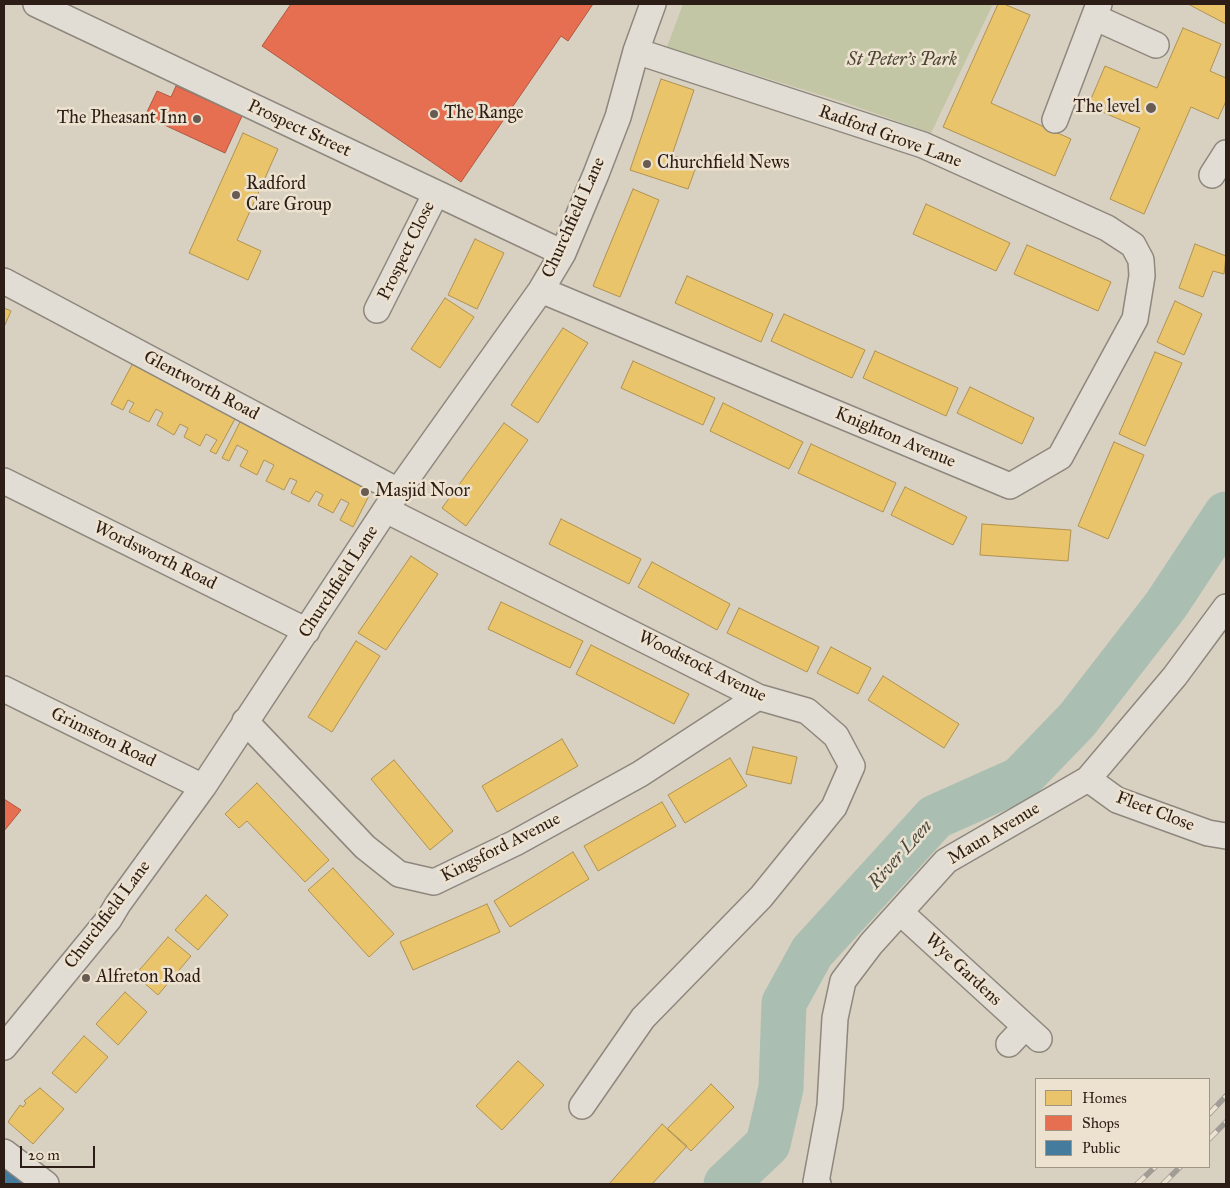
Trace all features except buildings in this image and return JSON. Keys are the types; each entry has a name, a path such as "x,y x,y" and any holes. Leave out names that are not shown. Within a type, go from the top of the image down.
{"street":[{"name":"Prospect Street","path":"36,4 563,253"},
{"name":"Churchfield Lane","path":"4,1047 109,920 118,904 203,787 392,501 541,290 563,253 618,117 636,51 653,4"},
{"path":"1055,120 1097,10 1156,45"},
{"name":"Radford Grove Lane","path":"636,51 923,146 1114,233 1133,245 1141,260 1142,276"},
{"path":"1212,175 1226,153"},
{"name":"Prospect Close","path":"378,310 436,193"},
{"name":"Knighton Avenue","path":"541,290 1010,486 1060,457 1135,319 1142,276"},
{"name":"Glentworth Road","path":"4,281 392,501"},
{"name":"Wordsworth Road","path":"4,481 307,631"},
{"name":"Woodstock Avenue","path":"392,501 758,697 806,711 836,736 852,766 834,807 761,897 643,1018 582,1106"},
{"name":"Maun Avenue","path":"818,1184 816,1182 830,1106 834,1018 843,981 871,944 946,860 1088,779 1175,676 1226,607"},
{"name":"Grimston Road","path":"4,689 203,787"},
{"name":"Kingsford Avenue","path":"245,721 365,847 399,874 434,882 515,843 640,774 758,697"},
{"name":"Fleet Close","path":"1088,779 1117,800 1208,833 1226,836"},
{"name":"Wye Gardens","path":"900,912 1024,1037"},
{"path":"4,1152 46,1184"}],"green space":[{"name":"St Peter's Park","path":"683,4 993,4 931,133 843,102 667,47"}],"waterway":[{"name":"River Leen","path":"726,1184 768,1144 781,1088 784,1003 812,952 935,817 1020,779 1077,720 1166,605 1226,514"}],"railway":[{"path":"1210,1113 1226,1096"},
{"path":"1210,1138 1226,1122"},
{"path":"1137,1184 1154,1168"},
{"path":"1163,1184 1179,1168"}],"place":[{"name":"The level","path":"1151,108"},
{"name":"The Range","path":"434,114"},
{"name":"The Pheasant Inn","path":"197,119"},
{"name":"Churchfield News","path":"647,164"},
{"name":"Radford Care Group","path":"236,195"},
{"name":"Masjid Noor","path":"365,492"},
{"name":"Alfreton Road","path":"86,978"}]}
